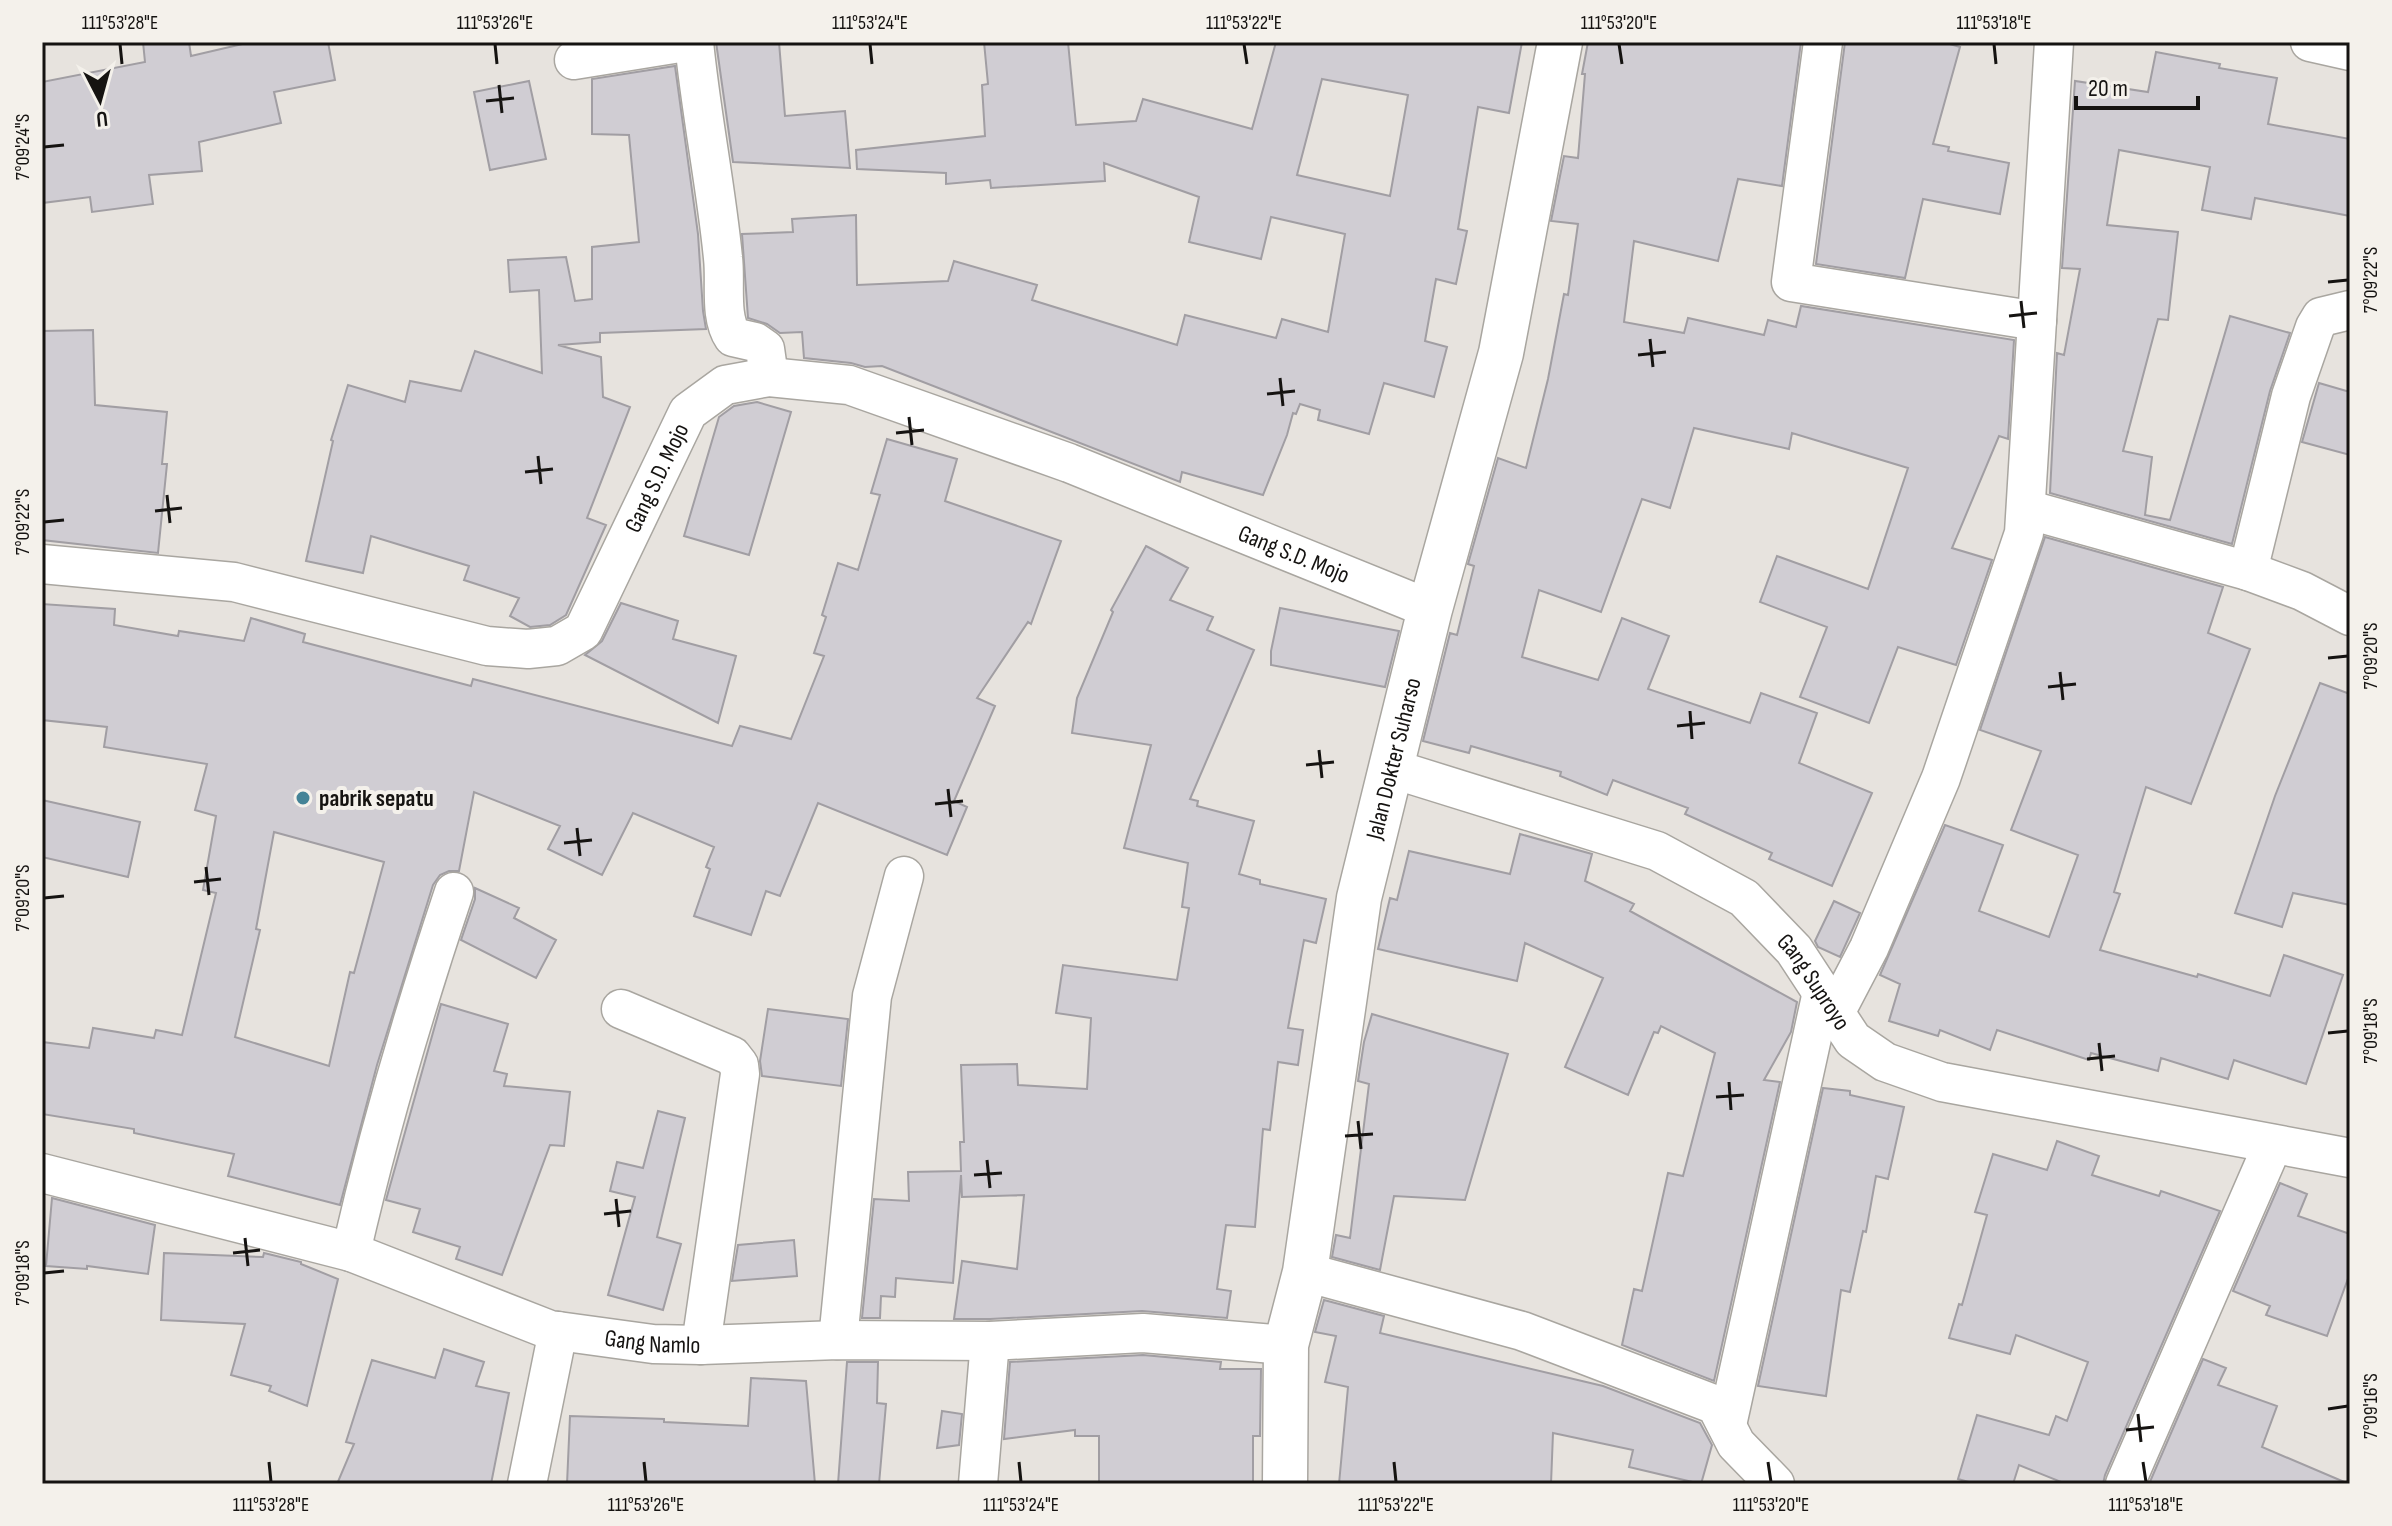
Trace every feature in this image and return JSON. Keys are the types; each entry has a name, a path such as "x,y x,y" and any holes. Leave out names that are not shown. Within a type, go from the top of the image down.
{"street":[{"path":"574,60 686,42"},
{"path":"694,42 723,260 726,324 733,337 755,342 765,349 769,377"},
{"name":"Jalan Dokter Suharso","path":"1285,1484 1286,1345 1305,1272 1359,898 1430,609 1501,353 1560,42"},
{"path":"1823,42 1791,282 2037,321"},
{"path":"1727,1425 1828,1003 1869,948 1941,778 2024,533 2054,42"},
{"path":"2310,42 2350,51"},
{"path":"2248,571 2291,396 2315,327 2321,317 2350,310"},
{"name":"Gang S.D. Mojo","path":"42,564 234,582 487,646 528,649 557,646 583,631 688,412 725,385 769,377 849,385 1069,463 1430,609"},
{"path":"2026,509 2248,571 2302,591 2350,616"},
{"name":"Gang Suproyo","path":"1390,768 1657,851 1744,898 1794,950 1853,1040 1885,1062 1942,1082 2350,1158"},
{"path":"838,1340 872,996 904,876"},
{"path":"351,1252 379,1136 422,986 454,892"},
{"path":"621,1009 732,1056 739,1065 701,1345"},
{"path":"2125,1484 2273,1144"},
{"name":"Gang Namlo","path":"42,1173 351,1252 550,1330 653,1344 701,1345 838,1340 990,1341 1143,1333 1286,1345"},
{"path":"1305,1272 1522,1331 1716,1405 1736,1444 1775,1484"},
{"path":"527,1484 558,1331"},
{"path":"978,1484 990,1341"}],"building":[{"path":"143,42 189,42 191,56 251,42 328,42 335,80 274,92 281,123 199,142 202,171 149,175 153,204 92,212 90,197 42,203 42,82 145,62"},
{"path":"716,42 779,42 785,116 845,111 850,168 733,162"},
{"path":"984,42 1068,42 1076,125 1136,121 1143,99 1252,129 1276,42 1522,42 1509,113 1478,107 1458,229 1467,231 1456,284 1436,279 1425,341 1447,347 1434,397 1384,383 1369,434 1318,420 1320,410 1300,404 1296,414 1293,413 1263,495 1182,472 1180,482 882,366 865,367 804,358 802,332 780,333 767,324 748,318 742,234 793,232 792,219 856,215 857,285 948,281 954,261 1037,285 1032,300 1177,345 1185,315 1276,338 1282,319 1328,332 1345,234 1271,217 1261,259 1189,242 1199,197 1104,163 1105,181 991,188 990,180 946,184 946,173 857,169 856,150 985,136 982,85 988,84","holes":["1322,79 1408,95 1390,196 1297,175"]},
{"path":"1588,42 1801,42 1782,186 1738,179 1718,261 1634,241 1624,322 1684,333 1688,318 1764,335 1768,320 1796,327 1801,306 2014,340 2008,439 1999,436 1952,548 1992,560 1956,665 1898,647 1869,723 1800,697 1827,627 1760,602 1777,556 1868,589 1908,468 1792,433 1789,449 1694,428 1670,508 1642,499 1601,612 1539,590 1522,657 1598,680 1622,618 1669,636 1648,689 1750,723 1761,693 1817,713 1799,763 1872,793 1832,886 1769,859 1772,853 1685,814 1688,808 1613,780 1607,795 1560,776 1561,772 1471,746 1469,753 1423,741 1450,633 1457,635 1474,566 1468,564 1498,458 1526,468 1548,379 1564,294 1568,295 1578,224 1551,221 1564,156 1578,158 1585,74 1582,74"},
{"path":"1845,42 1943,42 1960,47 1933,144 1949,147 1948,151 2009,163 2000,214 1923,199 1905,278 1816,264"},
{"path":"2156,52 2220,64 2219,68 2277,78 2268,124 2350,139 2350,216 2255,198 2251,219 2202,210 2210,167 2119,150 2107,225 2178,232 2168,320 2158,319 2123,451 2152,457 2145,515 2170,520 2230,316 2290,333 2270,391 2232,544 2050,493 2057,353 2064,355 2080,269 2062,268 2075,81 2148,92"},
{"path":"675,66 698,234 706,329 600,333 600,342 558,345 601,357 603,397 630,407 587,518 606,525 566,615 550,625 530,627 510,616 519,598 464,580 469,566 371,536 363,573 306,561 331,440 348,385 405,402 410,381 461,391 475,351 542,373 539,290 510,292 508,260 566,257 575,301 592,299 592,247 639,242 629,135 592,134 592,79"},
{"path":"529,81 546,159 490,170 474,92"},
{"path":"93,330 95,405 167,412 162,464 167,464 158,553 42,540 42,331"},
{"path":"2319,383 2350,392 2350,455 2302,442"},
{"path":"757,402 791,412 749,555 684,536 719,417 734,406"},
{"path":"887,439 957,459 945,501 1061,541 1031,624 1028,622 977,698 995,706 954,801 967,807 947,855 818,803 780,896 766,891 751,935 694,916 714,847 633,813 602,875 548,849 560,826 474,792 459,871 440,875 433,885 377,1065 340,1205 228,1176 234,1154 134,1133 134,1129 42,1114 42,1042 89,1048 93,1028 154,1038 156,1030 182,1035 216,893 203,890 216,816 195,810 207,764 104,747 107,727 42,720 42,604 115,609 114,625 178,636 179,631 244,641 251,618 305,634 303,642 471,686 473,679 732,746 740,726 791,739 824,656 814,653 838,563 858,570 880,495 871,493","holes":["274,832 384,862 354,973 350,972 329,1066 235,1037 260,930 256,929"]},
{"path":"2045,537 2223,587 2208,633 2250,649 2191,804 2146,787 2114,892 2120,894 2100,950 2197,977 2198,974 2270,996 2284,955 2343,975 2306,1084 2234,1060 2228,1079 2161,1058 2158,1071 2091,1053 2089,1060 1997,1030 1990,1050 1940,1030 1938,1036 1889,1021 1900,984 1880,975 1945,825 2003,845 1979,911 2049,937 2078,855 2011,830 2041,751 1980,730"},
{"path":"1146,546 1188,568 1170,600 1213,617 1207,630 1254,650 1190,799 1198,801 1197,806 1254,821 1239,874 1260,880 1260,884 1326,899 1316,943 1304,940 1288,1028 1303,1030 1298,1065 1278,1062 1270,1130 1263,1129 1255,1227 1226,1225 1217,1289 1231,1291 1227,1318 1142,1311 954,1319 962,1261 1017,1269 1024,1195 962,1197 961,1175 953,1283 896,1278 895,1297 881,1296 880,1318 862,1318 874,1199 909,1201 908,1172 961,1171 960,1142 964,1142 961,1065 1017,1064 1018,1085 1087,1089 1091,1018 1056,1013 1063,965 1177,980 1189,908 1182,907 1188,863 1124,848 1151,745 1072,733 1077,698 1113,612 1111,610"},
{"path":"621,603 678,621 673,639 736,656 718,723 585,655 602,641"},
{"path":"1280,608 1399,631 1385,687 1271,665"},
{"path":"2320,683 2350,694 2350,905 2293,893 2282,927 2235,913 2275,796"},
{"path":"42,800 140,822 128,877 42,857"},
{"path":"1520,834 1592,854 1585,881 1634,904 1630,911 1797,1002 1791,1032 1764,1080 1780,1082 1714,1381 1622,1345 1634,1289 1642,1291 1668,1173 1683,1176 1715,1053 1661,1026 1658,1033 1654,1032 1628,1095 1565,1067 1603,978 1525,943 1517,981 1378,949 1390,898 1397,900 1409,851 1510,874"},
{"path":"475,888 519,908 514,918 556,940 536,978 461,940 475,899"},
{"path":"1834,901 1860,913 1840,957 1818,947 1815,941"},
{"path":"441,1004 508,1024 494,1071 507,1074 504,1086 570,1092 564,1146 550,1145 502,1275 456,1259 460,1247 413,1232 420,1209 386,1200"},
{"path":"768,1009 848,1019 841,1086 762,1076 760,1061"},
{"path":"1372,1014 1508,1054 1465,1200 1394,1196 1380,1270 1332,1257 1336,1235 1350,1238 1369,1084 1358,1081"},
{"path":"1823,1088 1850,1091 1850,1095 1904,1107 1888,1179 1876,1176 1866,1232 1863,1231 1850,1292 1841,1290 1826,1396 1758,1386"},
{"path":"658,1111 685,1118 657,1237 681,1244 663,1310 608,1295 635,1197 610,1191 617,1162 643,1168"},
{"path":"2057,1141 2099,1156 2092,1175 2159,1196 2161,1191 2220,1211 2103,1484 2066,1484 2019,1465 2013,1484 1976,1484 1958,1479 1977,1415 2049,1435 2056,1416 2067,1421 2088,1362 2016,1335 2010,1354 1949,1338 1959,1304 1962,1305 1987,1215 1975,1212 1993,1154 2047,1170"},
{"path":"2280,1183 2307,1194 2298,1216 2350,1234 2350,1273 2327,1336 2266,1315 2270,1306 2233,1291"},
{"path":"52,1198 155,1225 148,1274 87,1266 87,1269 46,1266"},
{"path":"794,1240 797,1276 732,1281 738,1245"},
{"path":"164,1253 263,1257 264,1253 301,1262 338,1279 307,1406 269,1391 271,1386 231,1375 245,1324 161,1320"},
{"path":"1324,1300 1384,1316 1380,1333 1603,1386 1700,1423 1712,1445 1701,1484 1629,1467 1633,1450 1553,1433 1551,1484 1339,1484 1348,1387 1325,1382 1336,1336 1315,1332"},
{"path":"444,1349 484,1362 476,1386 509,1393 491,1484 337,1484 354,1444 346,1442 372,1360 435,1378"},
{"path":"1143,1355 1221,1362 1220,1369 1261,1369 1260,1436 1253,1436 1253,1484 1099,1484 1099,1436 1075,1436 1075,1430 1004,1439 1010,1362"},
{"path":"2203,1359 2226,1368 2218,1385 2277,1406 2262,1447 2349,1484 2149,1484"},
{"path":"847,1362 878,1362 877,1403 886,1404 879,1484 838,1484"},
{"path":"751,1378 806,1381 815,1484 567,1484 570,1416 748,1426"},
{"path":"942,1411 962,1414 959,1445 937,1448"}],"place":[{"name":"pabrik sepatu","path":"303,798"}]}
